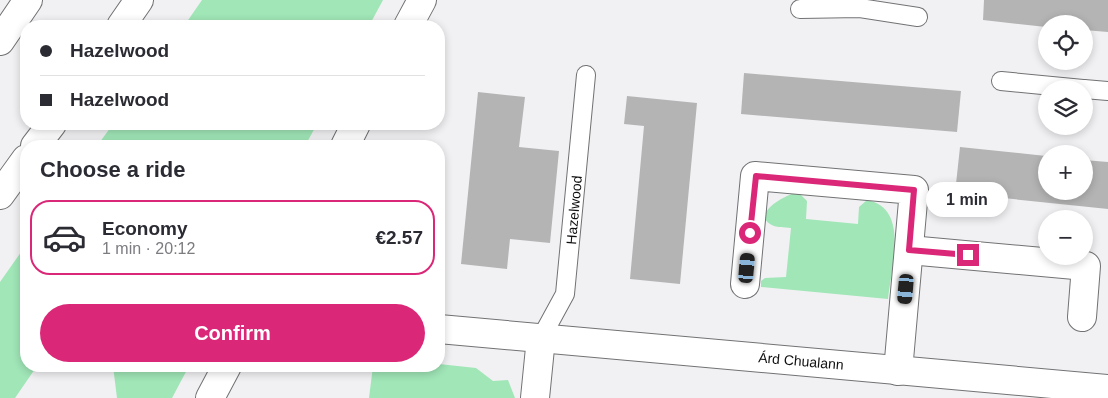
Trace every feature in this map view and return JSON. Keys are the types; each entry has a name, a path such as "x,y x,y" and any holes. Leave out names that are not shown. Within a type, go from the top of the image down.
{"main road":[{"path":"0,41 28,0"},
{"path":"125,20 139,0"},
{"path":"411,20 422,0"},
{"path":"0,195 20,167"},
{"path":"746,284 756,176 914,190 898,371"},
{"path":"909,250 1086,266 1082,317"},
{"name":"Árd Chualann","path":"445,330 898,371 1060,392 1108,389"},
{"path":"535,398 541,338"},
{"path":"210,398 224,372"}],"lane":[{"path":"800,9 860,4 918,17"},
{"name":"Hazelwood","path":"541,338 565,294 586,75"},
{"path":"1001,81 1038,85"},
{"path":"1093,90 1108,91"}],"green space":[{"path":"202,0 383,0 372,20 188,20"},
{"path":"109,130 314,130 308,140 101,140"},
{"path":"792,194 800,194 807,201 806,219 858,224 859,207 867,200 880,205 889,214 895,241 888,299 761,287 761,281 765,278 786,277 791,228 777,227 770,224 766,220 765,215 771,206"},
{"path":"20,254 20,372 33,372 15,398 0,398 0,282"},
{"path":"445,365 476,368 493,381 508,380 515,398 369,398 372,372 445,372"},
{"path":"114,372 186,372 172,398 117,398"}],"building":[{"path":"984,0 1108,0 1108,32 1093,31 1093,15 1038,15 1038,26 983,20"},
{"path":"744,73 961,91 957,132 741,114"},
{"path":"478,92 525,97 519,147 559,151 550,243 510,239 507,269 461,264"},
{"path":"627,96 697,103 680,284 630,279 644,126 624,124"},
{"path":"960,147 1038,155 1038,200 1093,200 1093,161 1108,162 1108,209 955,193"}],"route":[{"path":"750,233 756,176 914,190 909,250 968,255"}]}
